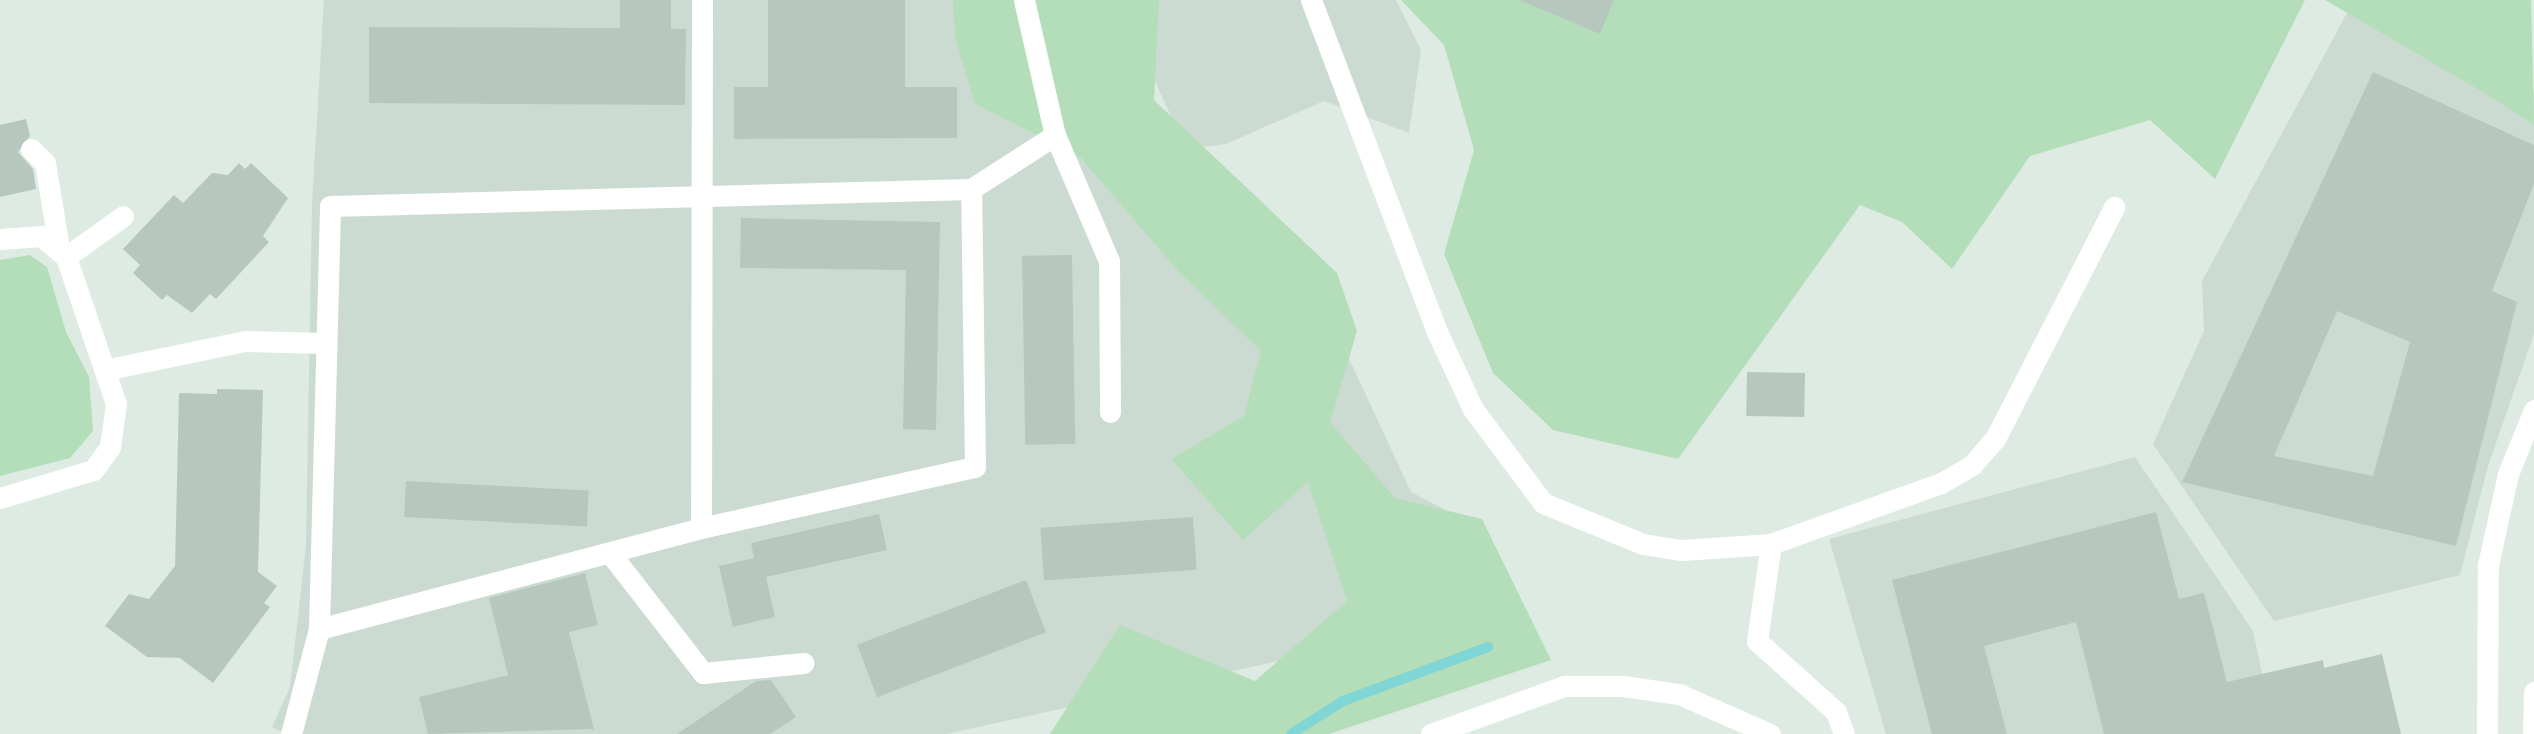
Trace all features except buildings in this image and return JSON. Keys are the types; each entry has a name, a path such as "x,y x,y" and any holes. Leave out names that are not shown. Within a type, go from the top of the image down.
{"street":[{"path":"701,527 702,0"},
{"path":"1024,0 1055,135 1109,261 1110,412"},
{"path":"1311,0 1438,334 1473,409 1543,503 1643,544 1682,550 1771,544 1941,483 1972,465 1995,439 2114,207"},
{"path":"291,734 319,629 330,206 971,189 1055,135"},
{"path":"0,498 78,478 104,457 116,404 109,369 85,324 62,252 45,163 31,149"},
{"path":"319,629 701,527 975,467 971,189"},
{"path":"62,252 123,216"},
{"path":"0,239 31,234 62,252"},
{"path":"109,369 246,341 326,343"},
{"path":"2487,734 2488,565 2508,474 2534,410"},
{"path":"1771,544 1757,641 1836,712 1844,734"},
{"path":"610,553 703,673 804,663"},
{"path":"1431,734 1564,686 1611,686 1679,694 1770,734"},
{"path":"2533,734 2534,692"}],"shaded area":[{"path":"324,0 1068,0 1120,181 1302,257 1411,492 1469,522 1283,660 946,734 285,734 272,727 290,687 306,545 312,204"},
{"path":"1118,0 1396,0 1421,50 1409,133 1324,101 1226,144 1186,149"},
{"path":"2354,0 2534,92 2534,334 2488,466 2460,575 2274,621 2153,444 2204,331 2202,281"},
{"path":"2135,457 2253,631 2275,734 1886,734 1829,539"}],"green space":[{"path":"953,0 1159,0 1154,100 1337,273 1357,331 1330,422 1395,498 1482,519 1551,660 1329,734 1050,734 1120,625 1255,681 1347,601 1308,482 1243,540 1171,459 1244,416 1261,351 1179,272 1080,157 975,104 955,37"},
{"path":"1401,0 2305,0 2215,179 2150,120 2030,156 1952,269 1902,222 1860,205 1678,459 1553,430 1493,373 1444,254 1474,150 1444,45"},
{"path":"2325,0 2531,0 2534,125 2496,100"},
{"path":"30,255 47,267 66,332 89,377 93,431 70,458 0,476 0,260"}],"waterway":[{"path":"1291,734 1343,701 1488,647"}]}
